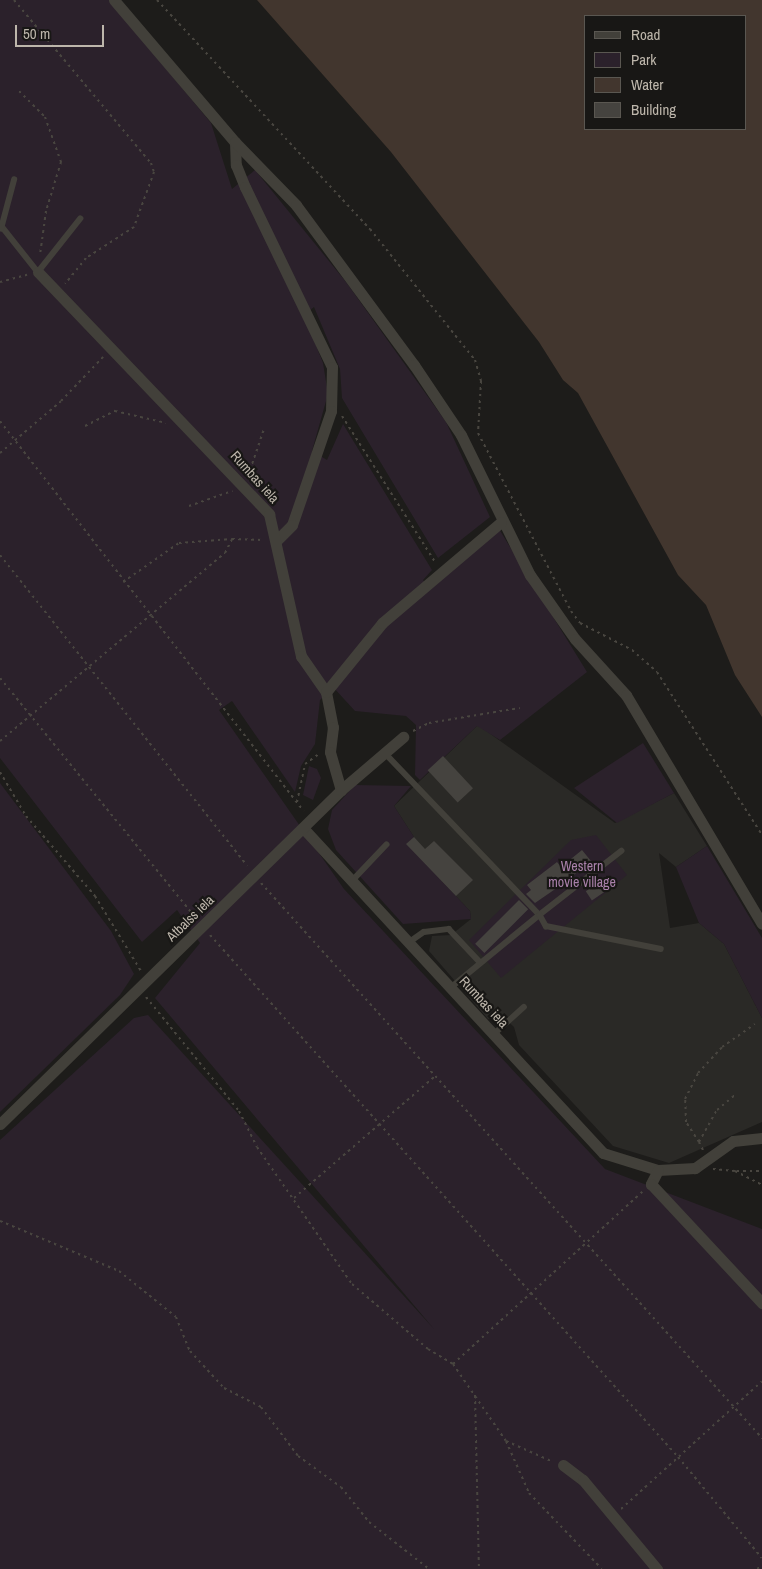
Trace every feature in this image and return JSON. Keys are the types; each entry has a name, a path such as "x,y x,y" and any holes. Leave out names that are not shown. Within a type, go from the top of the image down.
{"street":[{"path":"114,0 235,142 296,206 414,364 461,435 501,522 552,610 626,695 662,750 762,924"},
{"path":"235,142 236,165 245,187 312,319 332,367 331,411 292,524 276,541"},
{"name":"Rumbas iela","path":"38,272 249,490 269,514 301,656 326,692 333,727 330,752 341,790"},
{"path":"326,692 382,623 501,522"},
{"name":"Atbalss iela","path":"0,1124 141,988 202,926 256,877 341,790 383,750 403,736"},
{"name":"Rumbas iela","path":"308,825 352,881 603,1153 658,1170"},
{"path":"762,1138 733,1141 706,1156 695,1168 658,1170 651,1184 762,1303"},
{"path":"563,1465 583,1480 657,1569"}],"lane":[{"path":"14,180 1,227 38,272 80,219"},
{"path":"383,750 540,915 546,926 660,949"},
{"path":"352,881 386,845"},
{"path":"451,988 480,962 622,851"},
{"path":"408,943 424,932 449,929 480,962"},
{"path":"494,1034 524,1007"}],"path":[{"path":"14,0 151,162 154,172 134,227 86,258 60,295"},
{"path":"157,0 370,229 475,360 480,381 478,433 571,611 580,623 632,650 657,672 762,835"},
{"path":"0,282 38,272 46,211 61,162 45,117 19,92"},
{"path":"0,454 17,441 112,349"},
{"path":"86,426 115,411 172,424"},
{"path":"331,411 343,417 441,574"},
{"path":"0,421 149,617 296,802 308,825"},
{"path":"189,506 237,490 249,490 249,471 264,429"},
{"path":"123,582 179,543 232,539 276,541"},
{"path":"0,741 224,553 232,539"},
{"path":"0,555 256,877 434,1077 762,1438"},
{"path":"0,678 202,926 528,1292 678,1457 762,1558"},
{"path":"403,736 429,723 520,708"},
{"path":"296,802 305,764 316,753 330,752"},
{"path":"0,772 26,816 60,849 124,938 142,973 141,988 158,1017 218,1082 352,1284 428,1349 453,1364 475,1393 506,1441 530,1493 602,1569"},
{"path":"706,1156 686,1122 685,1098 698,1074 722,1047 755,1024"},
{"path":"294,1198 434,1077"},
{"path":"699,1142 717,1110 736,1094"},
{"path":"695,1168 735,1172 762,1171"},
{"path":"735,1172 762,1185"},
{"path":"453,1364 528,1292 651,1184"},
{"path":"0,1221 119,1271 168,1311 190,1351 224,1388 261,1407 298,1456 341,1486 369,1522 429,1569"},
{"path":"612,1517 762,1381"},
{"path":"475,1393 479,1569"},
{"path":"506,1441 563,1465"},
{"path":"757,1569 762,1565"}],"shaded area":[{"path":"478,725 615,823 674,793 707,846 676,867 659,853 670,928 699,923 724,944 762,1018 762,1122 669,1163 613,1146 519,1045 514,1027 503,1017 488,1019 429,951 432,936 451,935 471,919 470,911 406,844 414,837 394,806"}],"green space":[{"path":"0,0 109,0 211,123 232,189 255,170 346,282 446,422 490,517 438,558 342,398 340,369 314,307 304,315 323,363 328,394 312,451 327,460 343,424 432,570 423,580 431,589 499,529 587,672 500,740 477,726 420,780 415,775 416,725 406,716 355,711 333,687 320,700 315,744 301,766 295,792 232,701 219,710 344,889 605,1169 762,1229 762,1569 0,1569 0,1140 134,1018 148,1015 434,1329 155,998 200,943 177,910 142,942 0,758"},
{"path":"643,743 674,793 617,823 574,788"},
{"path":"309,766 317,769 321,778 313,800 303,795"},
{"path":"0,783 111,931 134,974 120,995 0,1112"},
{"path":"355,785 411,786 394,806 414,837 407,844 470,911 471,919 403,924 336,850 328,829 332,810"},
{"name":"Western movie village","path":"596,835 627,875 501,978 469,940 571,840"},
{"path":"707,846 762,938 762,1018 724,944 699,923 676,867"}],"water":[{"path":"257,0 762,0 762,717 735,675 706,605 678,575 578,393 563,380 539,342 391,152"}],"building":[{"path":"443,756 473,788 458,803 428,770"},
{"path":"414,837 425,849 434,841 473,880 456,896 406,844"},
{"path":"582,850 591,861 564,883 535,903 526,894 531,890 527,885 557,862 561,867"},
{"path":"604,879 610,888 592,900 586,891"},
{"path":"519,900 528,909 484,953 475,944"}]}
